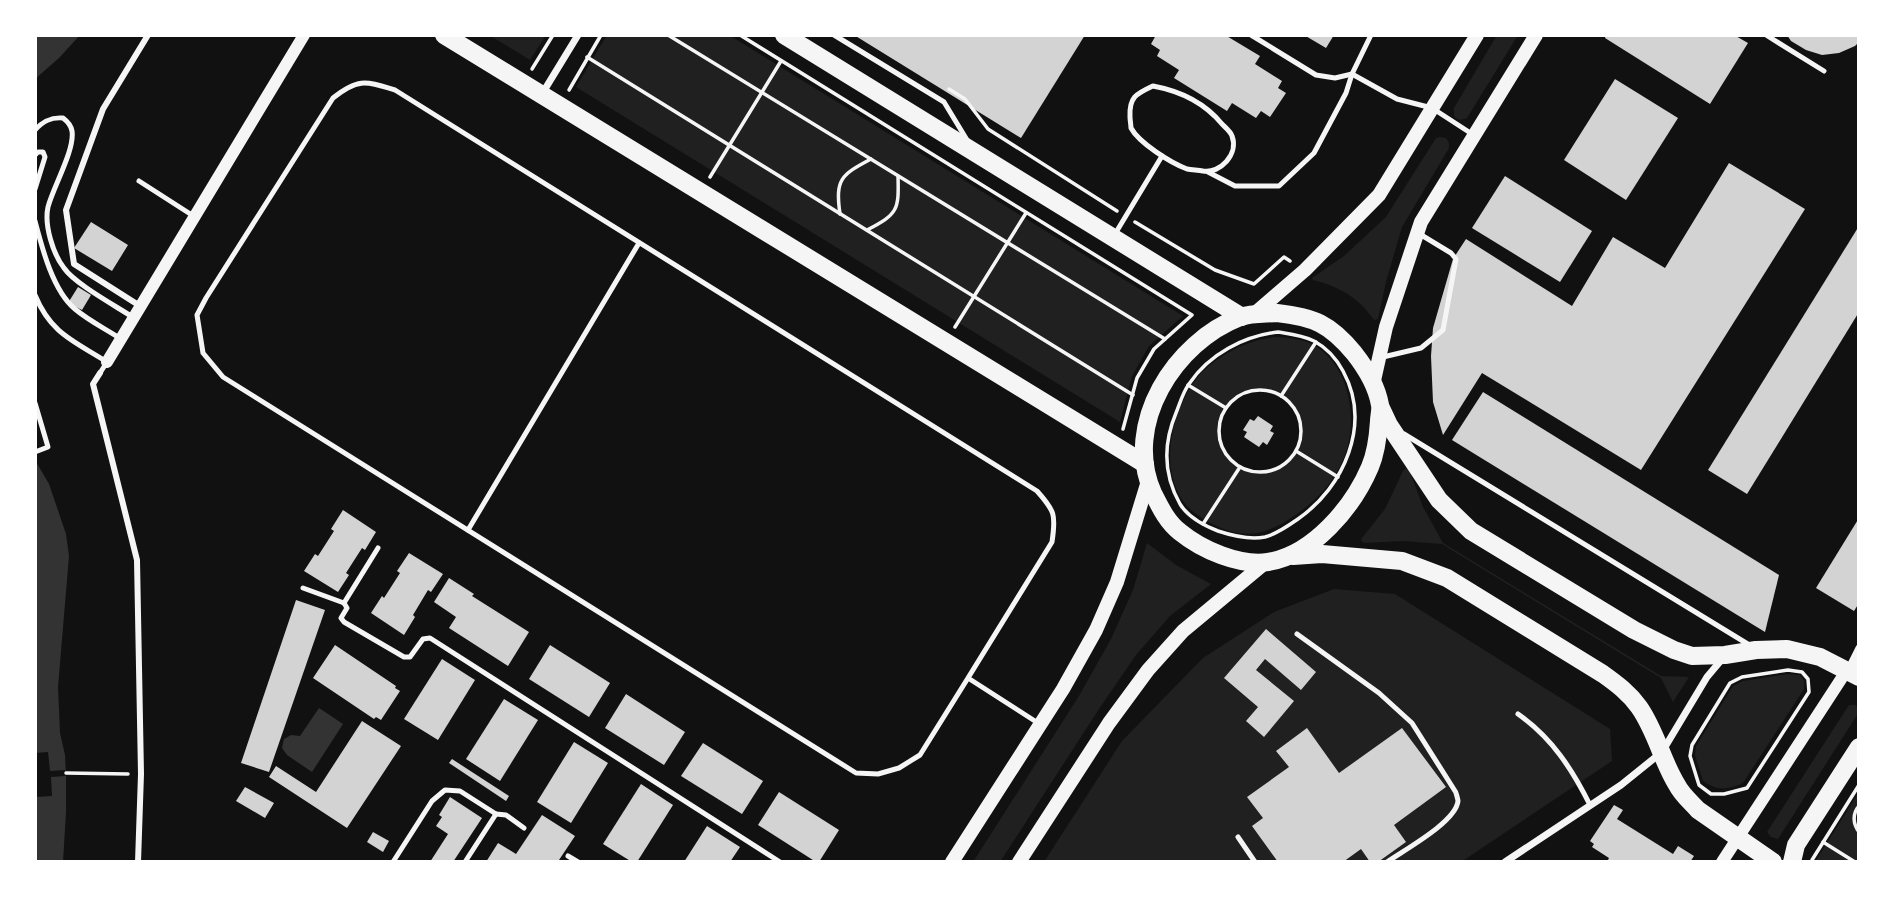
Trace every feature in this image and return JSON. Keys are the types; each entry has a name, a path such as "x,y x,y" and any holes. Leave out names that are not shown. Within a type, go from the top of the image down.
{"main road":[{"path":"444,35 1146,473 1159,506 1172,526 1193,542 1214,553 1242,560 1266,562 1286,556 1310,543 1326,530 1345,509 1370,467 1378,439 1380,405"},
{"path":"784,35 1113,237 1248,316"},
{"path":"1248,316 1305,270 1379,195 1477,35"},
{"path":"1373,385 1387,327 1421,222 1536,35"},
{"path":"952,862 1063,689 1096,630 1116,582 1146,473 1145,434 1149,415 1167,377 1200,342 1220,327 1248,316 1277,313 1303,315 1326,326 1362,363 1389,425 1439,500 1471,531 1657,642 1692,656 1787,649 1855,670"},
{"path":"1286,556 1322,554 1402,561 1447,578 1603,674 1623,688 1639,708 1678,788 1698,810 1773,862"},
{"path":"1019,862 1109,723 1148,670 1182,631 1266,562"},
{"path":"1792,862 1796,845 1859,747"}],"street":[{"path":"137,312 74,264 66,210 103,109 148,35"},
{"path":"138,862 141,775 137,560 93,384 304,35"},
{"path":"541,95 578,35"},
{"path":"1722,862 1855,670 1859,648"},
{"path":"1505,862 1622,785 1662,752 1707,677 1726,655"}],"lane":[{"path":"834,35 944,102 974,152"},
{"path":"1251,35 1316,75 1335,78 1352,74 1397,99 1432,108 1475,135"},
{"path":"1208,172 1228,161 1233,150 1233,137 1217,117 1196,100 1169,89 1153,86 1138,93 1131,101 1131,127 1143,142 1162,156 1187,169 1208,172 1234,186 1279,186 1314,153 1346,93 1371,35"},
{"path":"1766,35 1824,71"},
{"path":"374,83 395,90 1037,491 1051,507 1054,523 1052,542 920,755 899,768 878,774 856,773 468,530 223,377 203,353 197,315 206,298 333,98 348,86 374,83"},
{"path":"35,130 53,117 63,118 70,124 72,132 48,208 47,227 63,268 72,278 137,312"},
{"path":"35,155 43,152 45,157 35,189"},
{"path":"1113,237 1162,156"},
{"path":"139,181 195,217"},
{"path":"35,221 42,250 60,290 74,309 121,339"},
{"path":"1380,358 1421,348 1443,330 1455,259 1451,253 1418,232"},
{"path":"468,530 639,243"},
{"path":"35,295 42,311 57,330 104,368"},
{"path":"35,403 48,447 35,452"},
{"path":"1389,425 1756,650"},
{"path":"344,603 379,548"},
{"path":"303,588 344,603 347,608 341,618 344,622 404,657 410,657 423,639 430,638 780,862"},
{"path":"1297,634 1379,693 1412,723 1455,791 1458,801 1446,822 1387,862"},
{"path":"968,678 1041,724"},
{"path":"1518,714 1538,728 1554,746 1590,806"},
{"path":"393,862 432,801 445,790 460,791 496,814 506,815 524,828"},
{"path":"465,862 496,814"},
{"path":"1238,837 1255,862"},
{"path":"568,856 578,862"}],"path":[{"path":"532,69 553,35"},
{"path":"568,89 601,35"},
{"path":"668,35 1165,338"},
{"path":"740,35 1192,315 1154,349 1137,378 1123,431 1112,424"},
{"path":"587,57 1133,395"},
{"path":"710,177 781,61"},
{"path":"942,85 965,99 988,129 1216,270 1254,284 1284,257 1305,270"},
{"path":"840,214 837,192 847,172 871,159"},
{"path":"867,230 888,219 899,202 898,176"},
{"path":"955,327 1026,212"},
{"path":"1278,332 1316,342 1337,361 1347,379 1354,401 1355,423 1350,450 1338,477 1322,499 1308,512 1265,537 1232,536 1203,524 1183,509 1173,492 1165,461 1173,419 1188,384 1226,349 1260,334 1278,332"},
{"path":"1281,396 1316,342"},
{"path":"1261,390 1281,396 1294,408 1300,425 1300,440 1296,451 1286,462 1271,470 1240,467 1223,449 1220,437 1219,426 1226,408 1248,391 1261,390"},
{"path":"1296,451 1338,477"},
{"path":"1203,524 1240,467"},
{"path":"1788,670 1802,672 1808,679 1809,692 1747,788 1740,791 1712,794 1699,785 1690,756 1692,745 1730,683 1742,677 1788,670"},
{"path":"66,773 141,775"},
{"path":"1811,862 1859,785"},
{"path":"1859,806 1854,814 1859,832"},
{"path":"1823,842 1855,862"}],"shaded area":[{"path":"35,35 80,35 35,79"},
{"path":"489,35 546,35 530,60"},
{"path":"607,35 729,35 1183,316 1149,346 1132,376 1120,422 576,87"},
{"path":"1497,35 1518,35 1467,118 1457,119 1454,116 1454,108"},
{"path":"1436,138 1446,138 1449,148 1402,227 1378,319 1374,320 1362,305 1348,294 1312,278 1344,256 1386,217"},
{"path":"1278,337 1300,340 1314,345 1326,354 1342,377 1347,391 1350,435 1338,470 1325,489 1309,505 1270,529 1249,534 1239,533 1218,527 1186,505 1172,477 1170,461 1173,429 1184,398 1209,366 1242,346","holes":["1260,391 1285,401 1298,416 1300,434 1293,451 1281,464 1264,471 1246,469 1228,453 1221,438 1221,422 1228,407 1240,396"]},
{"path":"35,460 49,484 66,534 69,556 58,687 60,733 66,776 63,862 35,862"},
{"path":"1406,468 1443,543 1661,676 1689,677 1673,702 1661,678 1442,544 1361,541 1385,509"},
{"path":"1147,543 1176,565 1211,584 1170,616 1136,655 1000,862 973,862 1079,696 1111,639 1133,590"},
{"path":"1334,589 1395,594 1610,729 1612,761 1461,862 1044,862 1122,741 1203,658 1274,612"},
{"path":"1788,674 1800,675 1804,680 1804,689 1743,783 1722,788 1713,787 1703,781 1695,755 1696,746 1733,686 1743,681"},
{"path":"1849,705 1856,705 1859,712 1778,839 1771,837 1767,832"},
{"path":"319,708 343,724 312,772 287,755 282,748 284,739 291,735 300,736"},
{"path":"1859,792 1859,862 1815,862"}],"pier":[{"path":"48,752 50,771 65,770 66,776 51,777 52,796 35,797 35,753"}],"building":[{"path":"854,35 1085,35 1021,138"},
{"path":"1156,35 1225,35 1260,56 1255,64 1282,81 1278,88 1286,93 1270,117 1261,111 1256,118 1232,103 1227,111 1174,78 1179,70 1157,56 1160,50 1151,44"},
{"path":"1304,35 1334,35 1326,48"},
{"path":"1606,35 1734,35 1748,43 1710,104 1605,38"},
{"path":"1787,35 1859,35 1859,42 1839,53 1822,55 1806,50 1791,41"},
{"path":"1615,79 1678,118 1626,200 1564,160"},
{"path":"1729,163 1805,209 1641,470 1482,373 1443,435 1433,402 1433,328 1453,259 1466,239 1572,306 1613,237 1665,268"},
{"path":"1505,176 1592,231 1560,282 1472,228"},
{"path":"91,222 128,245 112,271 74,248"},
{"path":"1859,226 1859,312 1747,494 1708,470"},
{"path":"78,287 91,295 82,310 68,303"},
{"path":"1483,392 1779,575 1765,632 1452,440"},
{"path":"1258,416 1273,426 1270,431 1274,433 1267,445 1263,442 1259,447 1244,437 1247,432 1243,430 1250,419 1254,421"},
{"path":"343,510 376,532 346,573 349,575 338,592 304,571 315,554 318,556 334,531 331,529"},
{"path":"1859,518 1859,603 1854,611 1816,588"},
{"path":"409,553 443,574 431,592 428,590 404,635 371,613 400,573 397,571"},
{"path":"449,578 529,632 508,666 449,628 456,617 434,602"},
{"path":"296,600 325,610 269,772 241,763"},
{"path":"1266,629 1316,672 1301,690 1265,659 1256,670 1294,701 1264,737 1246,721 1258,707 1224,678"},
{"path":"335,645 400,691 381,720 376,717 374,719 313,678"},
{"path":"550,645 610,683 589,717 529,679"},
{"path":"442,659 475,680 438,740 404,719"},
{"path":"626,694 685,732 664,765 605,728"},
{"path":"504,699 538,720 500,781 466,759"},
{"path":"362,721 401,746 347,828 269,777 276,766 316,792"},
{"path":"1307,728 1339,773 1402,728 1446,787 1394,825 1406,842 1378,862 1370,862 1361,849 1343,862 1278,862 1252,826 1263,818 1247,797 1289,767 1276,751"},
{"path":"574,742 608,763 571,823 537,802"},
{"path":"703,743 763,781 742,814 681,776"},
{"path":"452,759 509,796 506,801 449,763"},
{"path":"641,784 673,805 637,862 632,862 603,844"},
{"path":"245,787 274,803 265,818 236,801"},
{"path":"779,792 839,830 819,862 758,825"},
{"path":"450,797 482,818 453,862 430,862 448,834 436,826"},
{"path":"1614,805 1623,810 1617,819 1673,854 1678,846 1694,856 1690,862 1607,862 1609,858 1592,847 1594,844 1590,841"},
{"path":"542,815 575,836 559,860 562,862 486,862 498,843 516,854"},
{"path":"707,826 740,847 730,862 684,862"},
{"path":"373,832 389,841 383,852 367,842"}]}
